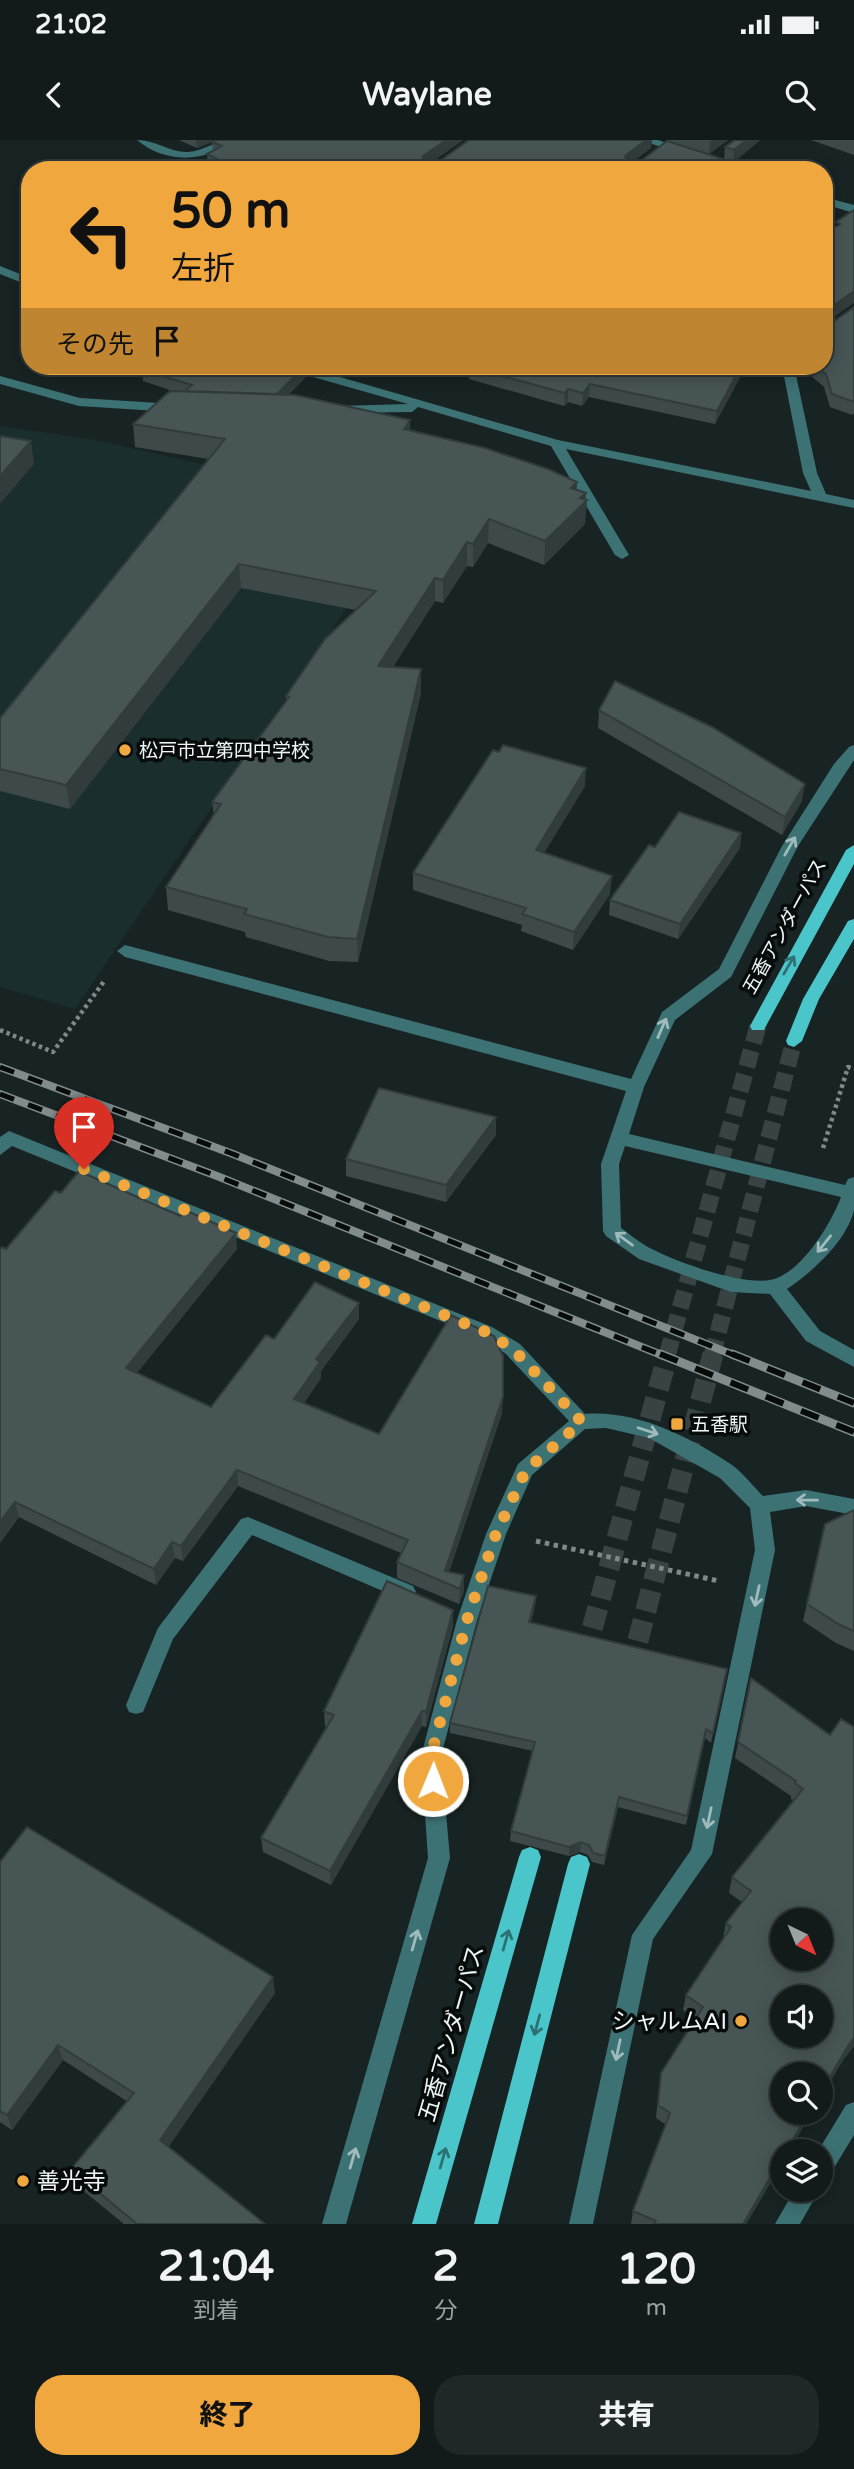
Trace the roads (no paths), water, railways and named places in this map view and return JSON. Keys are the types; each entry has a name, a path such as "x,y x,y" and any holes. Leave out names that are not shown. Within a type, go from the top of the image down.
{"main road":[{"name":"五香アンダーパス","path":"758,1026 854,850"},
{"path":"794,1041 811,999 854,925"},
{"name":"五香アンダーパス","path":"424,2224 530,1857"},
{"path":"486,2224 579,1864"}],"street":[{"path":"143,140 181,157 194,158 226,140"},
{"path":"647,140 723,161"},
{"path":"654,154 664,146"},
{"path":"833,203 854,209"},
{"path":"0,270 21,278"},
{"path":"319,375 556,443 854,504"},
{"path":"790,375 810,473 821,499"},
{"path":"0,380 79,402 191,409"},
{"path":"323,411 429,408"},
{"path":"556,443 622,555"},
{"path":"618,1138 852,1188 840,1224 805,1268 775,1287 737,1287 645,1254 612,1231 610,1164 618,1138 636,1087 667,1016 725,972 790,846 839,768 854,750"},
{"path":"125,951 636,1087"},
{"path":"0,1148 9,1139 486,1332 513,1349 582,1422"},
{"path":"775,1287 813,1336 854,1359"},
{"path":"334,2224 439,1858 431,1756 457,1615 526,1470 582,1422 606,1420 653,1430 727,1472 759,1506 765,1550 701,1854 643,1935 581,2224"},
{"path":"759,1506 806,1498 854,1507"},
{"path":"136,1705 165,1634 248,1525 423,1599"},
{"path":"833,2148 854,2113"},
{"path":"787,2224 800,2202"}],"tunnel":[{"path":"667,1356 758,1026"},
{"path":"712,1356 794,1041"},
{"path":"584,1658 668,1354"},
{"path":"630,1671 713,1354"}],"railway":[{"path":"0,1067 233,1154 736,1356"},
{"path":"0,1094 217,1176 664,1356"},
{"path":"660,1354 854,1432"},
{"path":"732,1354 854,1403"}],"place":[{"name":"松戸市立第四中学校","path":"125,750"},
{"name":"五香駅","path":"677,1424"},
{"name":"シャルムAI","path":"741,2021"},
{"name":"善光寺","path":"23,2181"}]}
